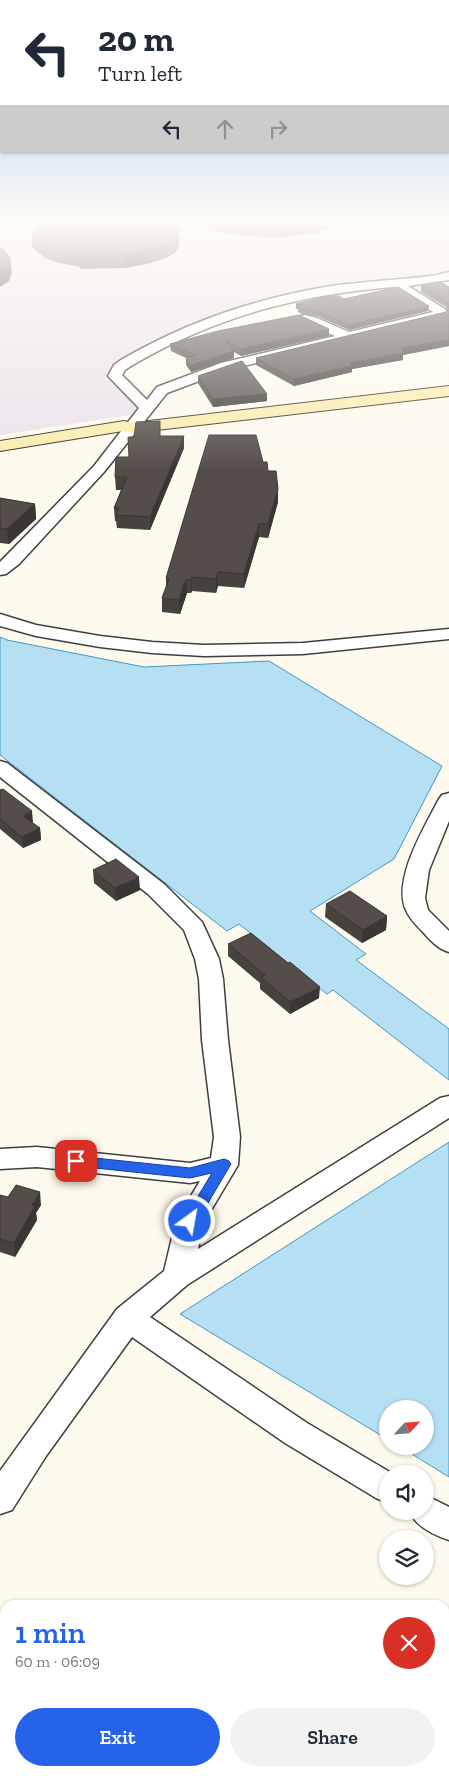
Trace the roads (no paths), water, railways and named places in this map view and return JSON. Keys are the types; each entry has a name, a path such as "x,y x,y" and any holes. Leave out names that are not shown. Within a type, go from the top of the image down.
{"street":[{"path":"147,408 116,378 115,373 126,363 150,348 196,327 266,305"},
{"path":"0,570 13,560 100,469 162,391 226,366 346,336 444,318 441,312 430,305"},
{"path":"305,319 346,336"},
{"path":"121,382 162,391"},
{"path":"0,446 124,426 131,428 449,391"},
{"path":"0,619 36,630 94,641 190,649 280,650 449,634"},
{"path":"0,767 156,890 194,928 207,959 211,979 227,1137 224,1164 190,1221 177,1277"},
{"path":"449,799 431,838 414,885 414,899 418,911 449,944"},
{"path":"0,1499 35,1446 128,1318 177,1277 445,1108"},
{"path":"0,1159 37,1157 190,1173 224,1164"},
{"path":"128,1318 296,1433 379,1483"},
{"path":"434,1515 449,1524"}],"water":[{"path":"0,637 7,640 144,667 269,661 442,766 394,859 310,911 366,954 356,960 449,1029 449,1080 333,990 327,994 239,924 227,931 0,755"},
{"path":"449,1142 449,1477 434,1468 434,1465 430,1465 414,1455 434,1455 434,1400 379,1400 379,1434 180,1314"}]}
